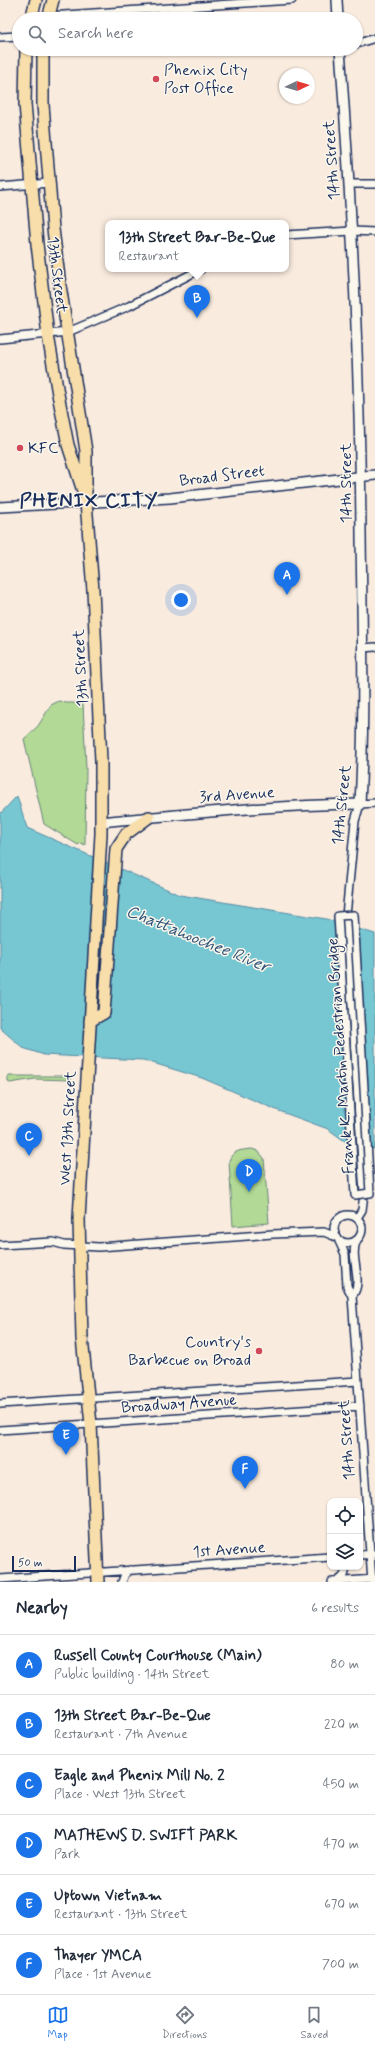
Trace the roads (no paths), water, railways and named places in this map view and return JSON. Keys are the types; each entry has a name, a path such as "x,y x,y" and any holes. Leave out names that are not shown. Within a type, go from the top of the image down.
{"main road":[{"path":"33,12 36,0"},
{"path":"50,12 53,0"},
{"name":"13th Street","path":"25,56 24,74 25,104 31,185 48,335 68,445 86,502"},
{"name":"13th Street","path":"43,56 43,105 49,183 60,286 86,451 86,502 98,681 101,828"},
{"path":"90,1021 104,1013 116,849 126,834 150,817"},
{"name":"West 13th Street","path":"91,1424 82,1338 79,1219 101,828"},
{"path":"91,1424 98,1577"}],"street":[{"path":"129,12 292,0"},
{"path":"337,0 338,12"},
{"path":"0,37 12,36"},
{"path":"363,42 375,38"},
{"name":"14th Street","path":"340,56 352,231 362,476 362,754 360,804 355,821 346,916"},
{"path":"0,187 49,183"},
{"path":"349,184 375,184"},
{"path":"289,235 352,231 375,232"},
{"path":"0,339 68,332 129,306 195,272"},
{"name":"Broad Street","path":"0,507 177,497 375,474"},
{"path":"362,648 375,647"},
{"name":"3rd Avenue","path":"101,828 150,817 312,805 375,803"},
{"path":"354,915 370,1193 364,1194 355,1194 338,916 354,915"},
{"name":"Frank K. Martin Pedestrian Bridge","path":"346,916 364,1194"},
{"path":"324,1232 342,1216 349,1215 357,1218 362,1210 364,1194"},
{"name":"14th Street","path":"352,1296 357,1285 354,1248 360,1237 362,1227 357,1218"},
{"name":"14th Street","path":"334,1224 334,1233 345,1254 347,1286 352,1296 373,1554 373,1580"},
{"path":"0,1246 53,1242 64,1245 99,1247 273,1234 324,1232 348,1244 357,1240"},
{"name":"Broadway Avenue","path":"0,1404 358,1381"},
{"name":"Broadway Avenue","path":"0,1430 360,1406"},
{"path":"363,1555 373,1554"},
{"name":"1st Avenue","path":"0,1579 64,1575 98,1577 131,1570 327,1557"},
{"path":"122,1582 125,1574 131,1570"},
{"path":"338,1582 343,1578 346,1570"},
{"path":"64,1575 70,1577 73,1582"},
{"path":"332,1582 373,1580"}],"water":[{"name":"Chattahoochee River","path":"17,796 27,828 180,895 326,919 375,934 375,1149 346,1142 328,1129 279,1111 202,1078 143,1060 44,1055 23,1048 0,1028 0,814"}],"place":[{"name":"Phenix City Post Office","path":"156,79"},
{"name":"13th Street Bar-Be-Que","path":"197,318"},
{"name":"KFC","path":"20,448"},
{"name":"Russell County Courthouse (Main)","path":"287,595"},
{"name":"Eagle and Phenix Mill No. 2","path":"29,1156"},
{"name":"MATHEWS D. SWIFT PARK","path":"249,1192"},
{"name":"Country's Barbecue on Broad","path":"259,1351"},
{"name":"Uptown Vietnam","path":"66,1455"},
{"name":"Thayer YMCA","path":"245,1489"}],"district":[{"name":"PHENIX CITY","path":"89,501"}]}
